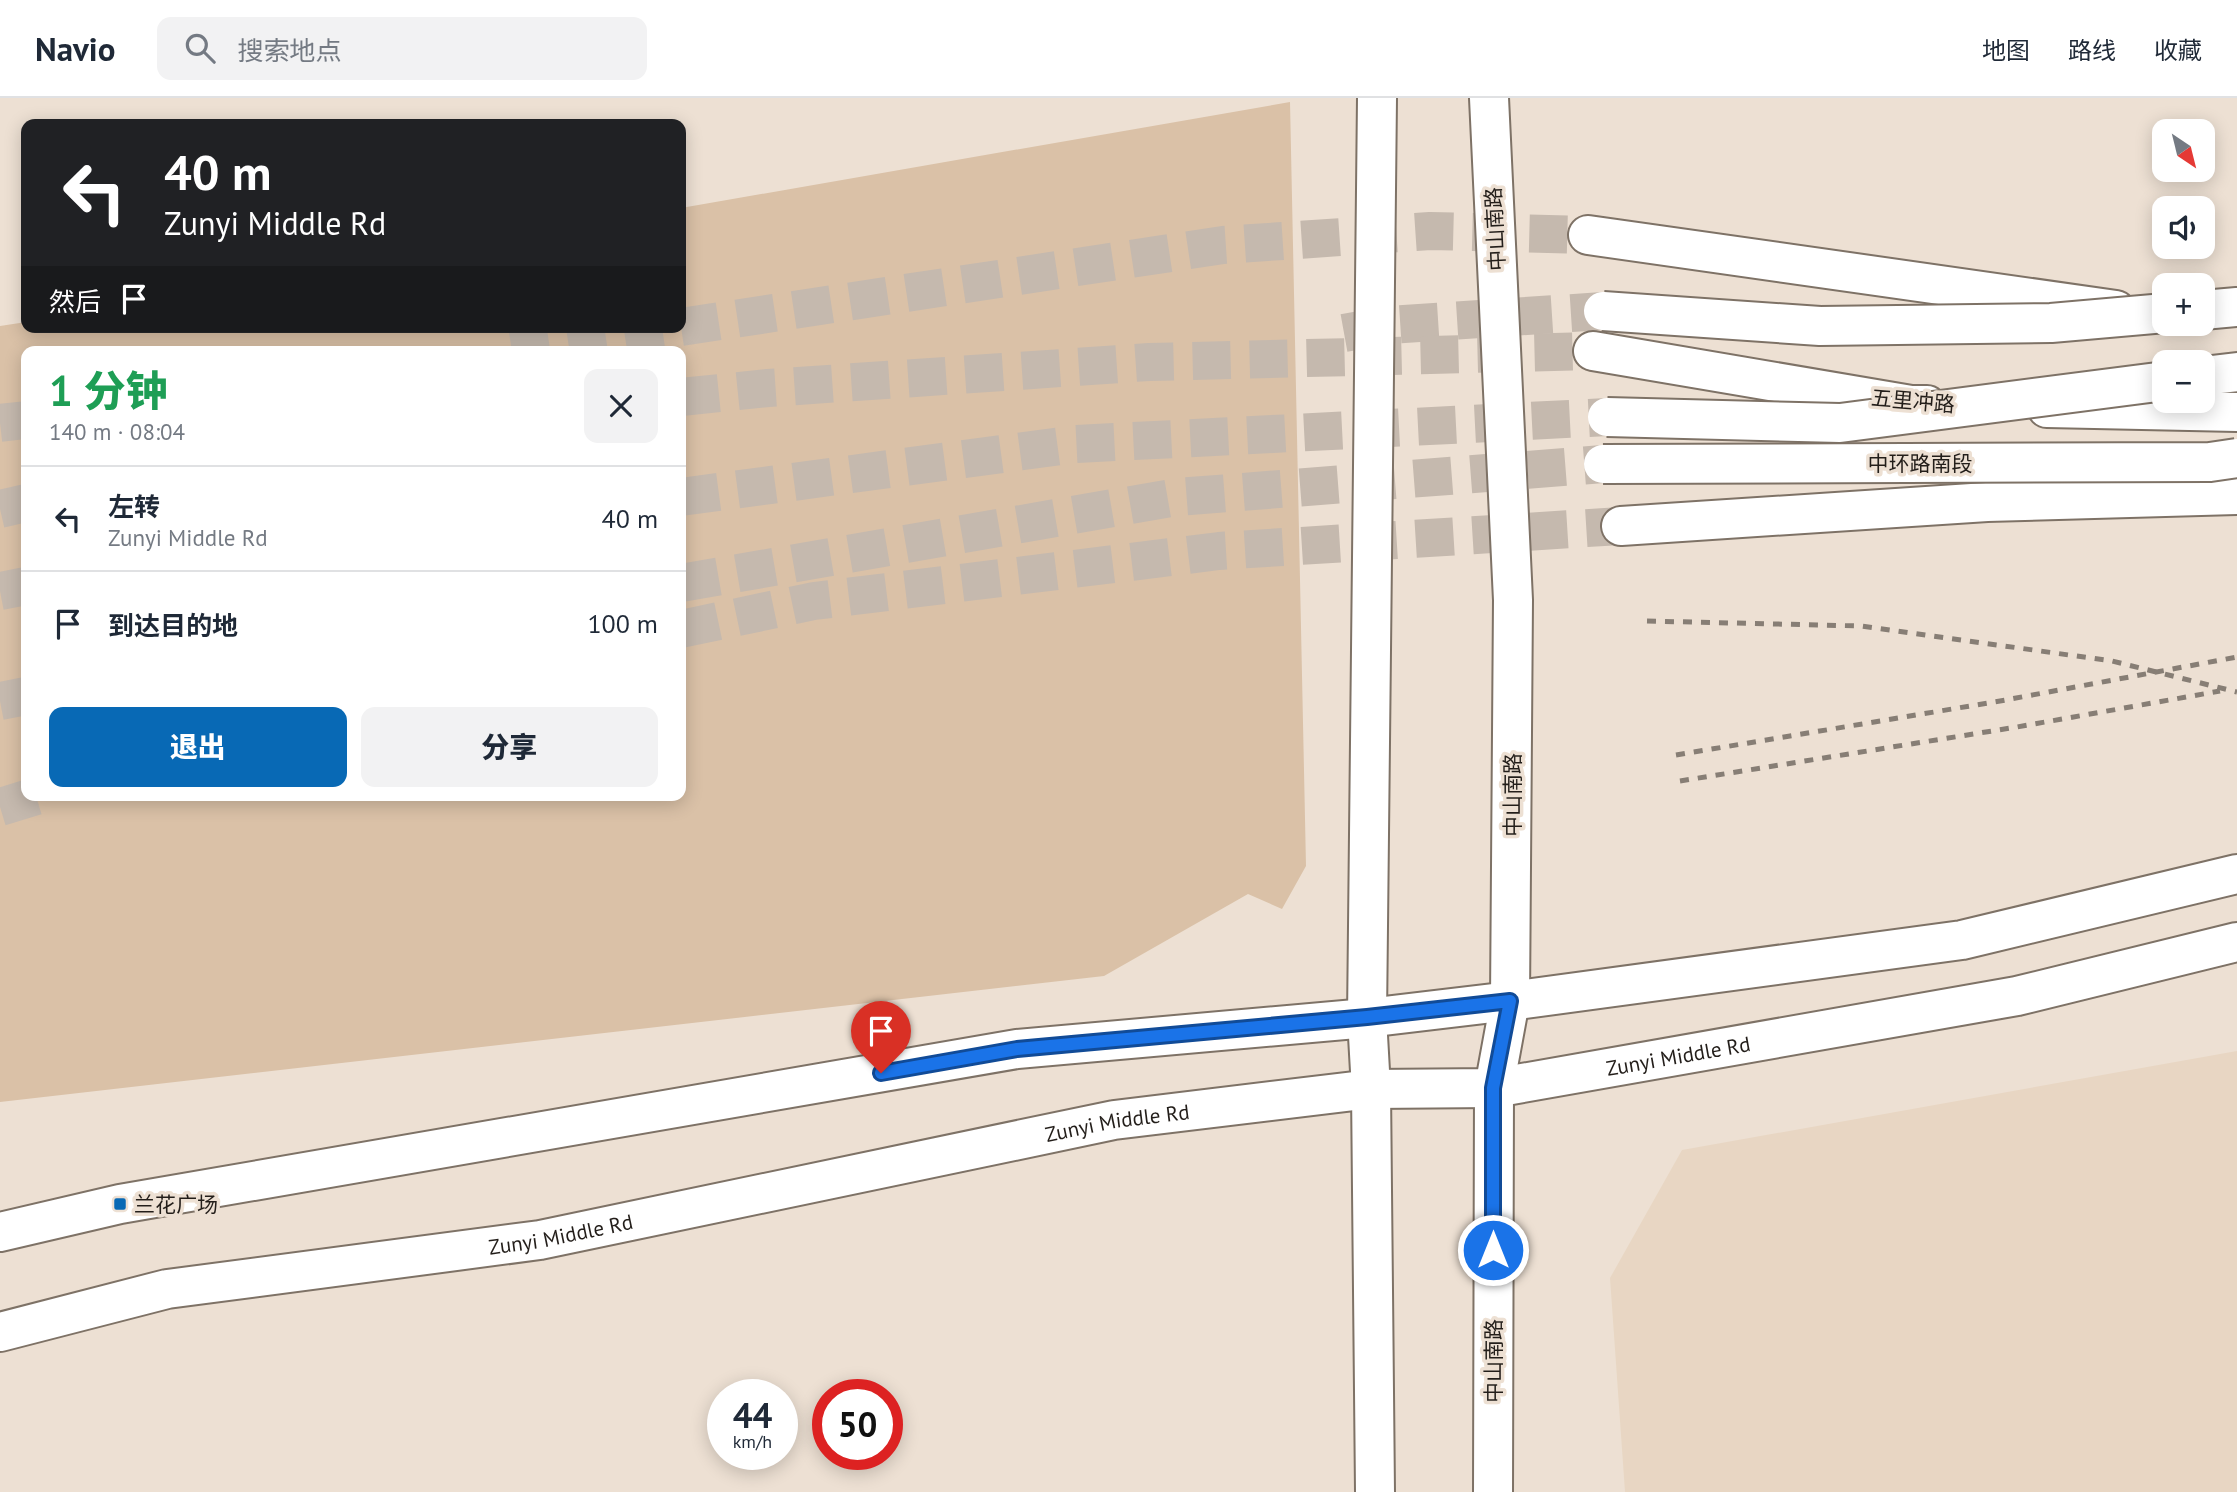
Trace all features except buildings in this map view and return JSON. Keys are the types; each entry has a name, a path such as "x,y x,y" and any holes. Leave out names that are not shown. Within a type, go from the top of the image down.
{"main road":[{"path":"1375,1492 1371,1089 1367,1017 1377,98"},
{"name":"中山南路","path":"1489,98 1513,600 1510,1001 1493,1088 1493,1492"},
{"path":"1588,235 2152,313"},
{"path":"2215,309 2237,307"},
{"path":"1603,311 1820,326 2051,323 2152,314"},
{"name":"五里冲路","path":"1593,351 1911,405 2237,412"},
{"path":"2215,375 2237,372"},
{"name":"中环路南段","path":"1606,417 1840,424 2152,383"},
{"name":"中环路南段","path":"1603,464 2210,462 2237,458"},
{"path":"1996,463 2237,487"},
{"path":"1621,526 1987,502 2237,495"},
{"path":"0,1232 120,1204 1017,1049 1510,1001 1962,940 2237,874"},
{"name":"Zunyi Middle Rd","path":"0,1332 167,1289 540,1240 1114,1120 1371,1089 1493,1088 2017,996 2237,942"}],"shaded area":[{"path":"1290,102 1306,866 1282,909 1248,894 1104,976 0,1102 0,326 21,323 21,333 686,333 686,207"},
{"path":"2237,1051 2237,1492 1625,1492 1610,1278 1682,1150"}],"tunnel":[{"path":"686,326 1223,245 1430,231 1588,235"},
{"path":"1344,333 1388,325 1603,311"},
{"path":"551,346 637,333"},
{"path":"686,396 768,388 1149,362 1593,351"},
{"path":"686,496 1076,444 1607,417"},
{"path":"0,423 21,421"},
{"path":"686,582 1177,497 1603,464"},
{"path":"0,509 21,504"},
{"path":"686,628 814,601 1219,551 1621,526"},
{"path":"0,591 21,587"},
{"path":"0,701 21,697"},
{"path":"0,807 21,801"}],"railway":[{"path":"1647,621 1861,626 2112,661 2237,692"},
{"path":"1676,755 2000,701 2237,657"},
{"path":"1680,781 2017,727 2220,691"}],"place":[{"name":"兰花广场","path":"120,1204"}],"route":[{"path":"881,1073 1017,1049 1510,1001 1493,1088 1493,1250"}]}
